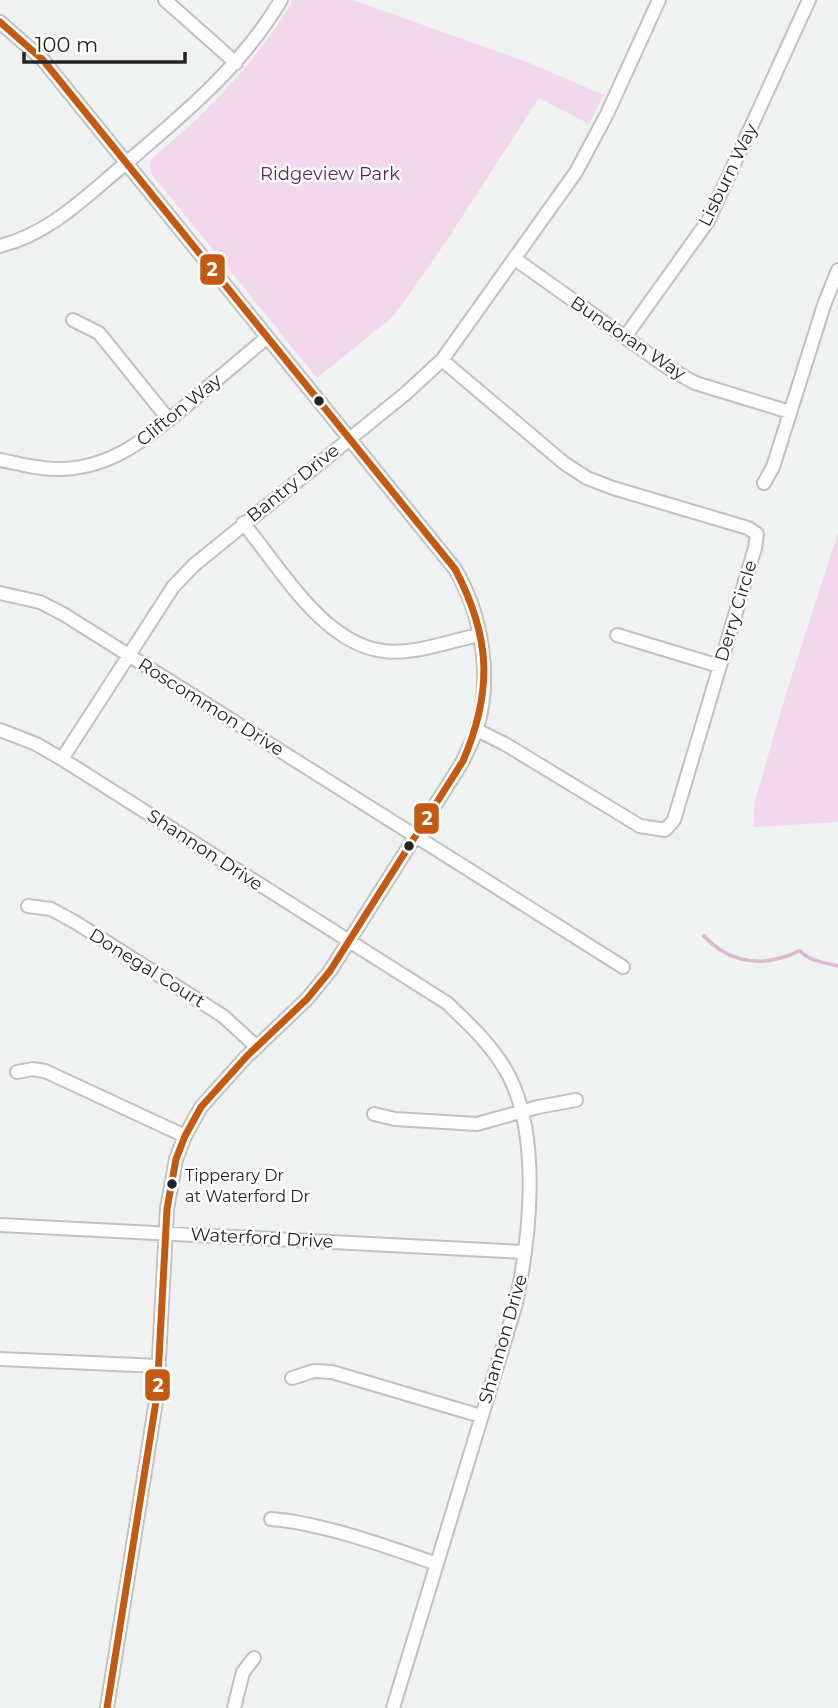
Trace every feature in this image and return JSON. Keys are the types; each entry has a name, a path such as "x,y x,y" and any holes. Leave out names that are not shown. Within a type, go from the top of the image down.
{"street":[{"path":"165,0 236,63"},
{"path":"0,246 30,236 57,221 177,122 236,63 281,0"},
{"name":"Bantry Drive","path":"62,760 173,587 243,523 405,394 442,360 576,172 607,114 659,0"},
{"name":"Lisburn Way","path":"625,337 708,221 809,0"},
{"path":"0,22 43,60 455,569 467,588 479,635 484,684 477,730 463,761 349,943 307,999 201,1107 176,1159 170,1189 159,1366 151,1434 107,1708"},
{"name":"Bundoran Way","path":"515,259 667,367 695,383 790,412"},
{"path":"764,483 773,467 824,305 838,270"},
{"path":"73,320 99,332 169,420"},
{"name":"Clifton Way","path":"0,460 43,469 65,469 95,465 117,457 144,441 267,338"},
{"name":"Derry Circle","path":"442,360 564,463 587,478 664,505 748,528 757,534 674,820 665,830 640,826 477,730"},
{"path":"243,523 310,606 334,630 358,645 385,652 414,649 479,635"},
{"name":"Roscommon Drive","path":"0,593 40,603 130,654 623,967"},
{"path":"617,635 719,666"},
{"name":"Shannon Drive","path":"0,730 36,744 447,1003 480,1035 509,1076 528,1140 530,1189 515,1307 393,1708"},
{"name":"Donegal Court","path":"28,906 51,909 75,922 223,1016 257,1047"},
{"path":"17,1072 33,1069 45,1071 185,1136"},
{"path":"374,1114 395,1119 477,1124 576,1100"},
{"name":"Waterford Drive","path":"0,1225 524,1252"},
{"path":"0,1359 159,1366"},
{"path":"292,1378 314,1371 332,1372 481,1416"},
{"path":"271,1519 317,1527 437,1564"},
{"path":"234,1708 243,1672 254,1658"}],"green space":[{"name":"Ridgeview Park","path":"293,0 353,0 527,62 604,95 589,124 539,98 401,306 390,319 317,378 150,172 152,158 230,85 264,45"},
{"path":"838,533 838,822 753,827 755,801 785,697"}],"waterway":[{"path":"704,936 721,950 741,959 773,960 800,951 813,960 838,966"}],"transit line":[{"name":"2","path":"0,22 43,60 455,569 476,618 484,664 479,711 463,761 330,971 307,999 247,1056 201,1107 176,1159 167,1209 157,1395 107,1708"}],"place":[{"name":"Tipperary Dr at Waterford Dr","path":"172,1184"}]}
